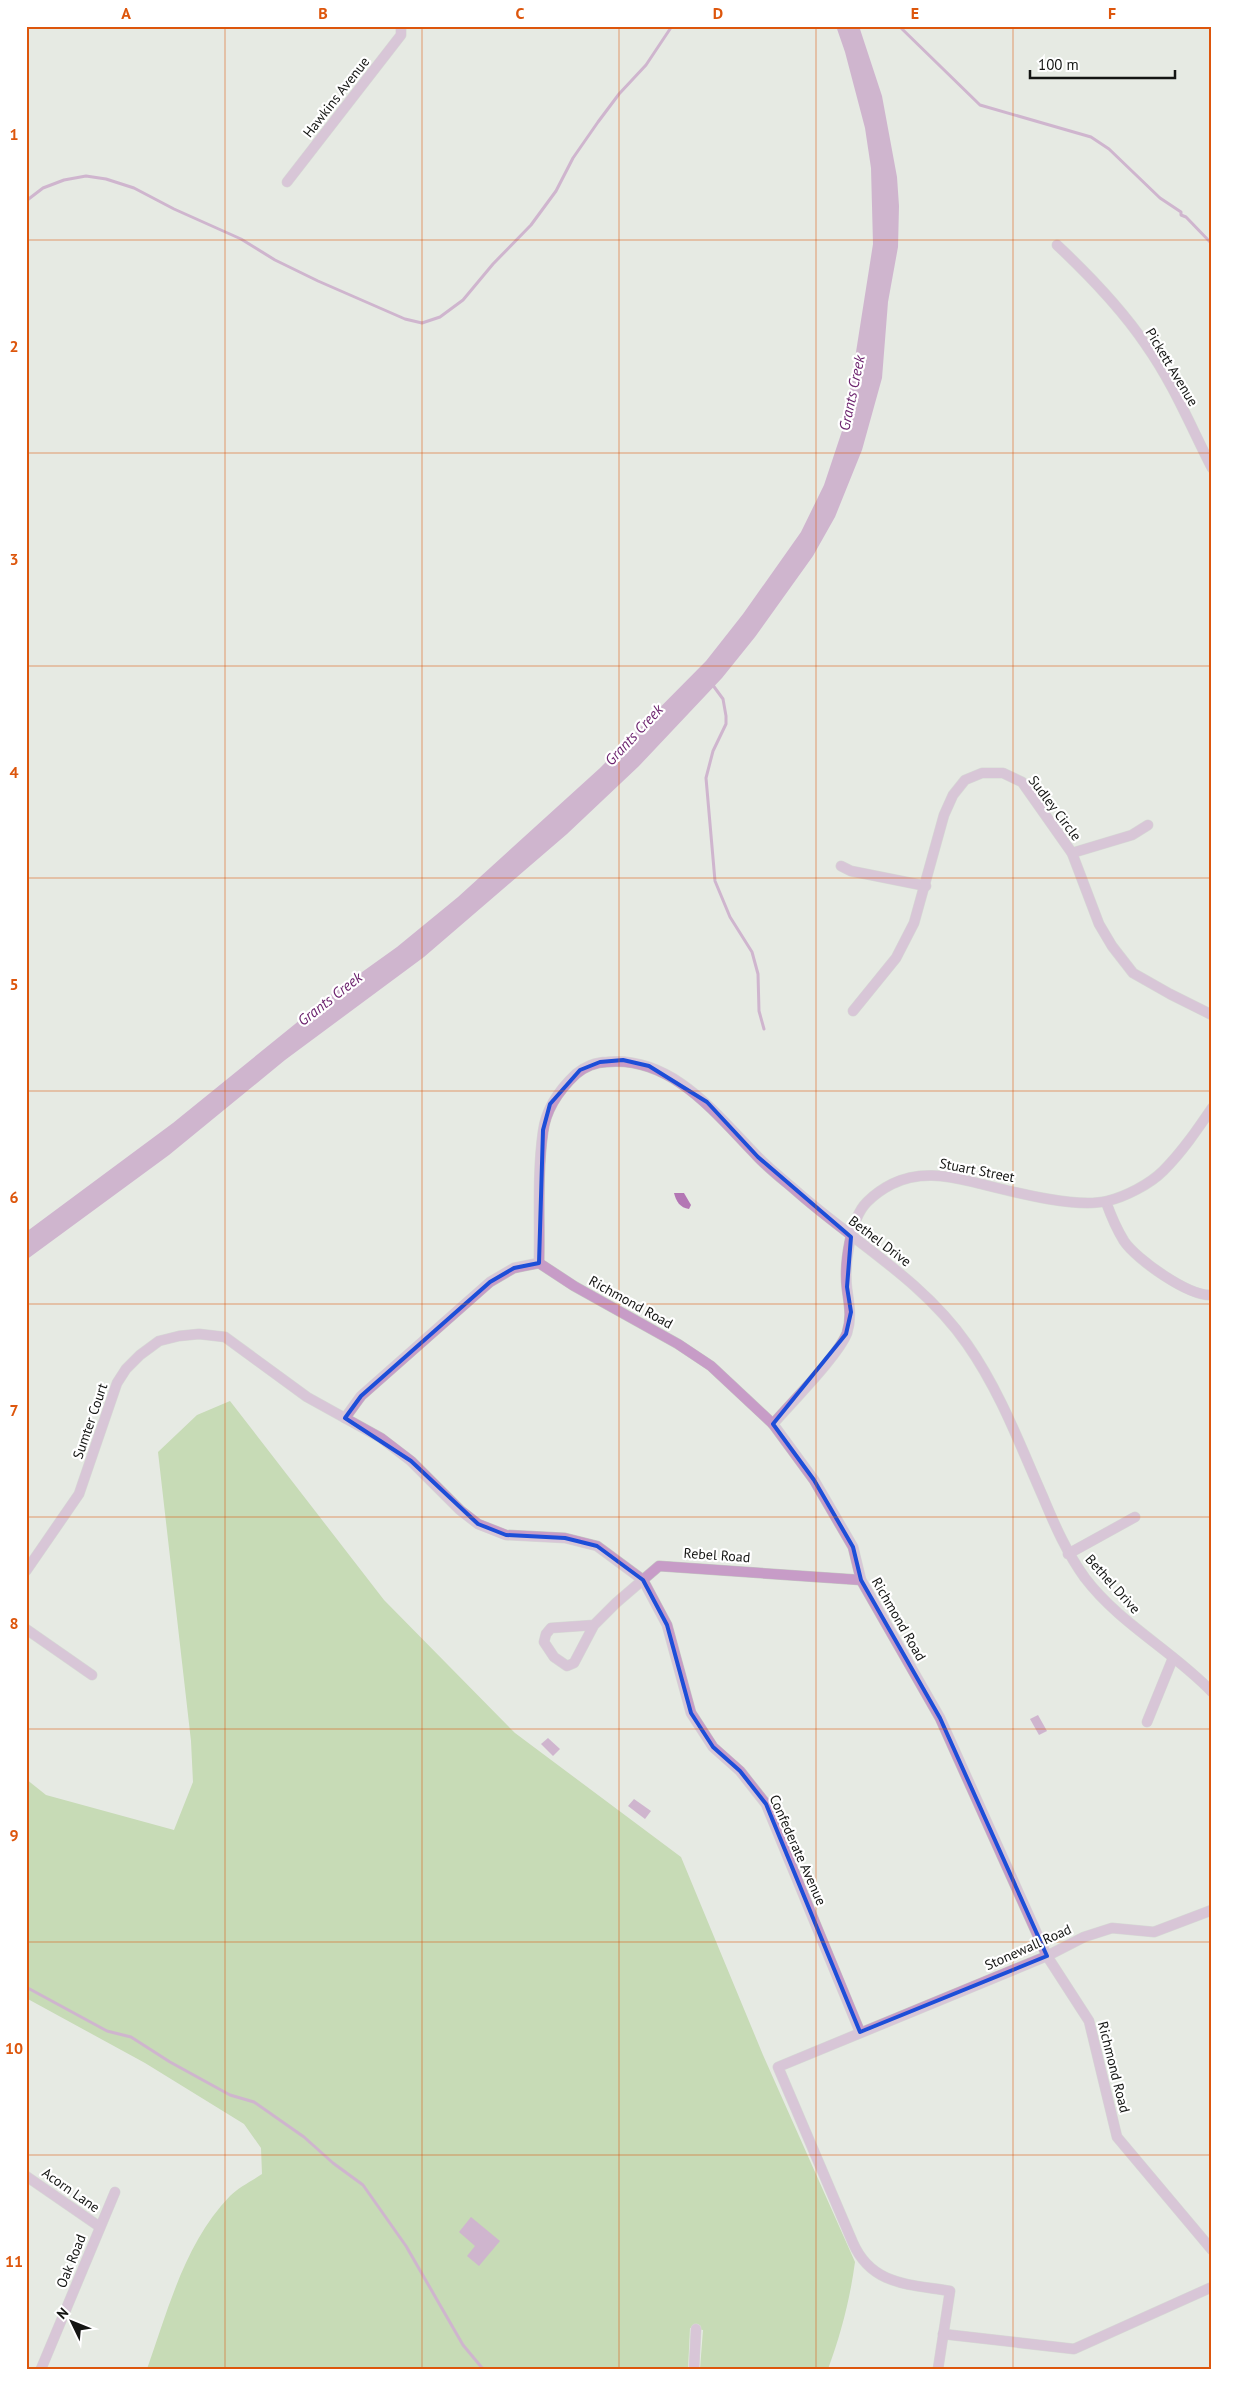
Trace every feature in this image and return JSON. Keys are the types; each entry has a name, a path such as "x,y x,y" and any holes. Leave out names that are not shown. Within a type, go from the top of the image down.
{"street":[{"name":"Hawkins Avenue","path":"287,182 401,35 401,26"},
{"name":"Pickett Avenue","path":"1057,245 1097,283 1146,346 1167,379 1212,468"},
{"name":"Sudley Circle","path":"853,1010 896,958 914,923 926,886 944,815 953,795 965,780 982,773 1003,773 1022,782 1072,854 1099,924 1112,946 1133,973 1170,994 1212,1014"},
{"path":"1072,854 1132,835 1148,825"},
{"path":"841,866 851,872 926,886"},
{"name":"Bethel Drive","path":"539,1263 543,1130 550,1104 564,1085 580,1070 600,1062 623,1060 649,1066 700,1098 758,1157 851,1237 918,1287 944,1314 966,1342 990,1379 1068,1554 1088,1582 1119,1616 1173,1658 1212,1692"},
{"name":"Stuart Street","path":"773,1424 836,1351 846,1334 851,1312 847,1287 851,1237 856,1218 867,1202 892,1184 917,1176 944,1175 1038,1197 1078,1202 1106,1202 1139,1188 1162,1172 1190,1140 1212,1108"},
{"path":"1106,1202 1113,1222 1125,1243 1144,1260 1176,1283 1212,1295"},
{"path":"345,1418 361,1396 490,1282 514,1268 539,1263"},
{"name":"Richmond Road","path":"539,1263 574,1286 678,1344 711,1366 773,1424 814,1480 853,1547 861,1580 940,1718 1047,1956 1089,2020 1117,2137 1212,2250"},
{"name":"Sumter Court","path":"26,1571 79,1494 118,1383 140,1354 160,1341 186,1335 225,1337 307,1397 345,1418"},
{"name":"Confederate Avenue","path":"345,1418 381,1438 412,1461 460,1510 478,1524 506,1534 565,1538 597,1546 643,1580 667,1625 690,1713 713,1747 740,1771 766,1804 860,2032"},
{"path":"1068,1554 1135,1517"},
{"name":"Rebel Road","path":"594,1625 551,1628 546,1634 544,1642 554,1657 567,1666 574,1663 594,1625 616,1603 659,1566 672,1565 861,1580"},
{"path":"26,1630 92,1675"},
{"path":"1148,1722 1173,1658"},
{"name":"Stonewall Road","path":"860,2032 1047,1956 1084,1937 1112,1928 1154,1932 1212,1910"},
{"path":"860,2032 778,2067 860,2256 873,2271 892,2281 950,2291 938,2369"},
{"name":"Acorn Lane","path":"26,2176 100,2227"},
{"name":"Oak Road","path":"41,2369 114,2192"},
{"path":"943,2334 1074,2349 1212,2286"},
{"path":"694,2369 696,2330"}],"highlighted area":[{"path":"623,1060 649,1066 707,1102 758,1157 851,1237 847,1287 851,1312 846,1334 773,1424 814,1480 853,1547 861,1580 940,1718 1047,1956 860,2032 766,1804 740,1771 713,1747 691,1713 667,1625 643,1580 597,1546 565,1538 506,1535 478,1524 411,1461 345,1418 361,1396 490,1282 514,1268 539,1263 543,1130 550,1104 580,1070 600,1062"}],"green space":[{"path":"230,1401 384,1600 515,1733 681,1857 763,2055 855,2262 844,2316 828,2369 700,2369 703,2330 690,2328 688,2369 147,2369 171,2300 190,2255 214,2214 230,2196 262,2174 261,2148 244,2124 145,2063 26,1998 26,1779 46,1795 174,1830 193,1782 191,1741 158,1452 197,1415"}],"water":[{"name":"Grants Creek","path":"836,26 859,26 882,96 897,177 899,206 898,247 888,302 882,378 862,450 835,517 813,556 755,637 722,678 639,766 567,834 424,957 285,1060 169,1155 26,1260 26,1232 173,1123 337,990 397,947 458,897 600,768 706,661 743,614 801,532 824,485 845,422 873,244 871,168 865,128 845,52"},
{"path":"674,1193 684,1193 691,1205 689,1209 679,1204"},
{"path":"1038,1715 1047,1731 1039,1735 1030,1719"},
{"path":"548,1738 560,1749 553,1756 541,1744"},
{"path":"634,1799 651,1811 645,1819 628,1806"},
{"path":"471,2217 500,2241 479,2266 467,2256 475,2246 459,2232"}],"waterway":[{"path":"26,201 43,188 64,180 86,176 106,179 134,188 174,209 241,239 275,260 318,281 405,319 422,323 440,317 463,300 493,264 531,225 556,191 573,158 598,122 619,94 646,65 672,26"},
{"path":"899,26 980,105 1091,137 1109,149 1160,198 1181,212 1181,215 1186,217 1212,244"},
{"path":"712,684 723,699 726,716 726,724 713,751 706,778 715,881 730,917 752,952 758,974 759,1011 764,1029"},
{"path":"26,1987 107,2031 131,2037 170,2062 230,2095 254,2102 304,2137 333,2163 363,2185 406,2246 463,2345 483,2369"}]}
